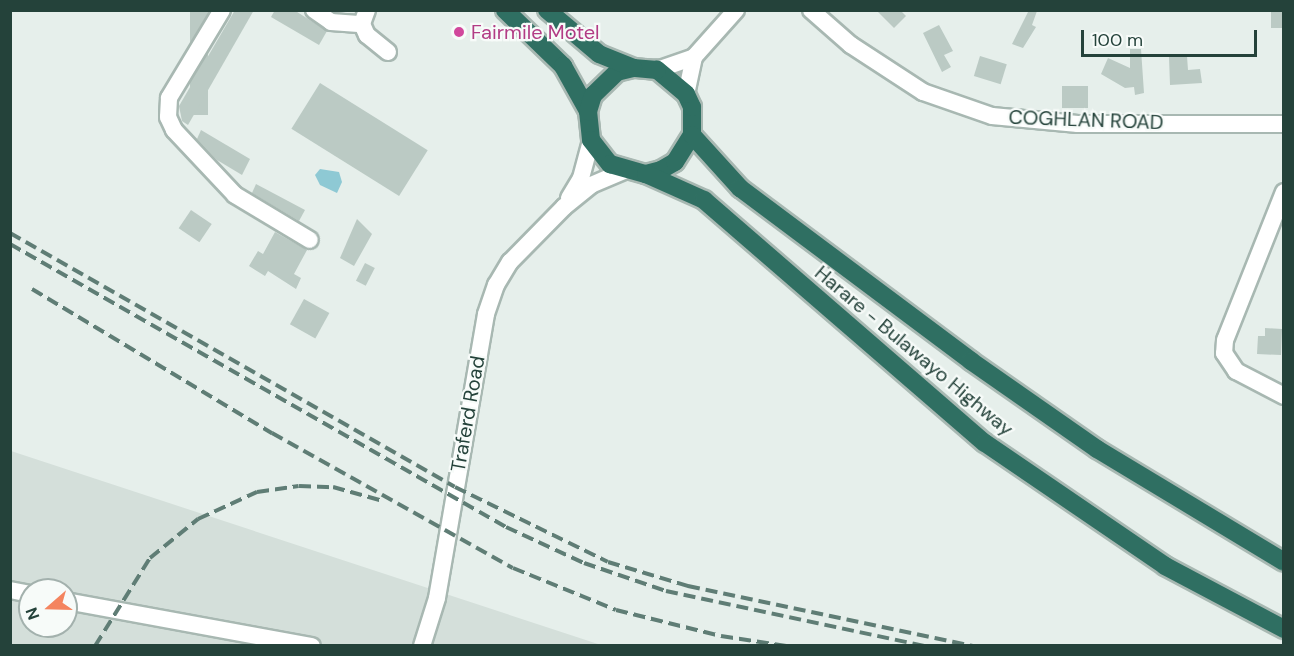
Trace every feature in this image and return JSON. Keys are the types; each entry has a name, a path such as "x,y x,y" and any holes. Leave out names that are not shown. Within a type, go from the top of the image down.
{"highway":[{"path":"505,10 563,66 588,111 591,140"},
{"path":"547,10 599,54 633,68 657,70 686,94 692,107 692,135 675,162 646,174"},
{"path":"588,111 603,82 633,68"},
{"name":"Harare - Bulawayo Highway","path":"692,135 740,188 971,361 1097,449 1284,562"},
{"name":"Harare - Bulawayo Highway","path":"591,140 604,159 624,171 646,174 704,200 985,442 1165,566 1284,629"}],"street":[{"path":"222,10 169,98 168,117 174,130 235,195 310,240"},
{"path":"314,10 331,22 365,17 372,40 388,52"},
{"path":"657,70 694,57 736,10"},
{"name":"COGHLAN ROAD","path":"811,10 851,45 923,92 992,116 1078,124 1284,124"},
{"path":"686,94 694,57"},
{"name":"Traferd Road","path":"564,207 581,178 591,140"},
{"name":"Traferd Road","path":"422,645 438,598 486,314 510,262 564,207 591,185 624,171"},
{"path":"1284,192 1225,340 1224,353 1236,371 1284,396"},
{"path":"78,603 312,645"}],"shaded area":[{"path":"11,451 601,645 11,646"}],"water":[{"path":"320,169 339,172 342,182 337,193 320,185 315,175"}],"building":[{"path":"190,10 208,10 208,115 190,115"},
{"path":"235,10 254,10 188,125 182,121 179,106"},
{"path":"275,10 294,10 327,31 319,45 271,17"},
{"path":"876,10 900,10 906,16 894,28"},
{"path":"1029,10 1037,11 1032,25 1036,27 1023,48 1012,44"},
{"path":"1271,10 1284,10 1284,28 1271,28"},
{"path":"939,25 953,51 944,55 951,67 942,72 923,33"},
{"path":"1130,49 1141,49 1144,93 1135,95 1134,87 1125,88 1101,74 1108,58 1130,68"},
{"path":"980,56 1007,64 1001,84 974,76"},
{"path":"1187,56 1188,70 1200,69 1202,83 1170,85 1169,57"},
{"path":"320,83 428,150 399,196 291,129"},
{"path":"1062,86 1088,86 1088,108 1062,108"},
{"path":"201,130 250,159 242,175 217,160 197,139"},
{"path":"256,184 305,210 299,221 252,193"},
{"path":"191,210 212,224 199,242 179,228"},
{"path":"357,219 372,234 354,266 340,258"},
{"path":"275,232 307,250 294,274 301,278 296,289 268,271 265,276 249,266 258,251 263,254"},
{"path":"365,263 375,268 366,286 356,281"},
{"path":"304,299 329,313 315,338 290,324"},
{"path":"1265,328 1282,329 1281,355 1257,354 1258,336 1265,336"}],"railway":[{"path":"10,233 455,487 608,562 688,586 973,646"},
{"path":"10,244 506,527 584,563 666,591 924,646"},
{"path":"32,289 272,433 513,568 616,610 721,636 786,646"},
{"path":"95,646 150,558 198,519 257,492 299,486 333,487 383,501"}],"place":[{"name":"Fairmile Motel","path":"459,32"}]}
